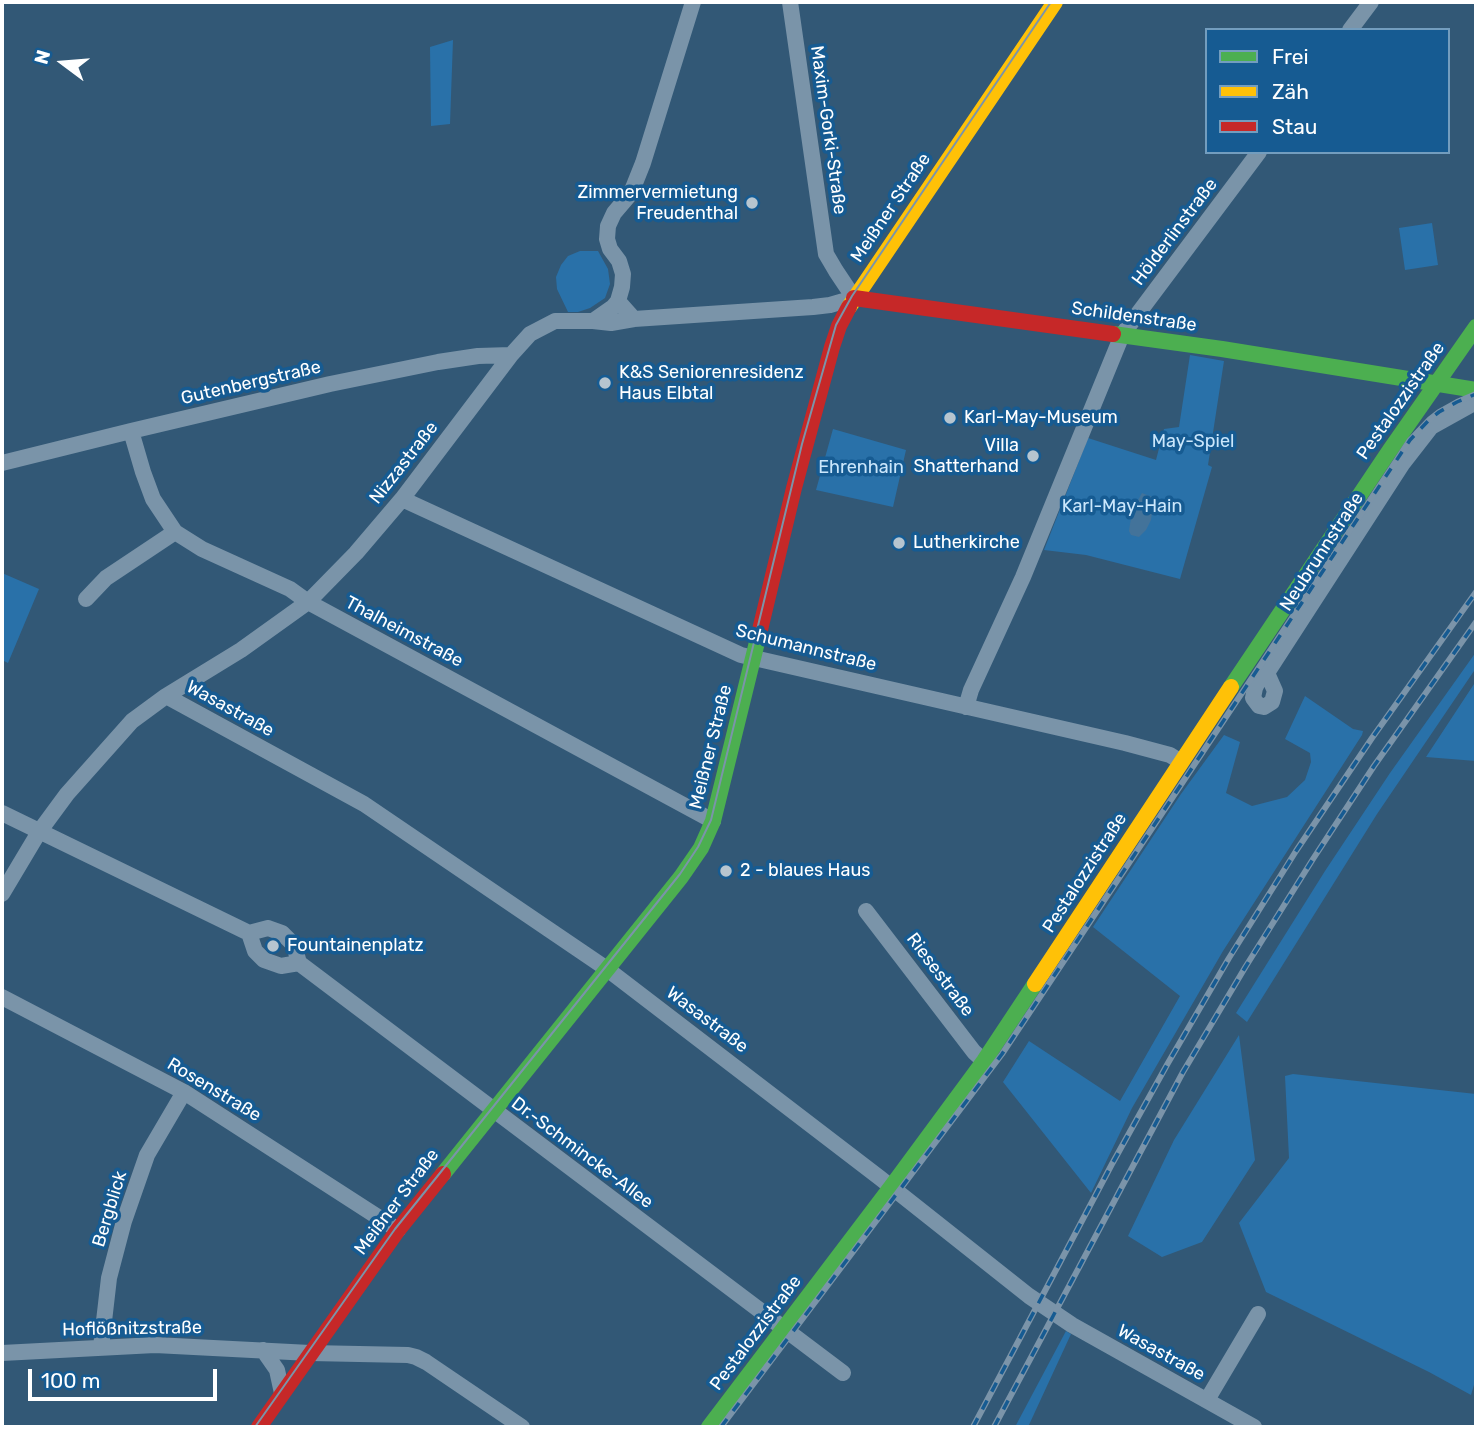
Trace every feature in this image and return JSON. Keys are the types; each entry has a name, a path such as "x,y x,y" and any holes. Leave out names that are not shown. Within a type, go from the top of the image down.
{"street":[{"path":"593,321 613,307 618,300 623,274 607,239 608,226 614,213 631,193 643,163 693,2"},
{"name":"Maxim-Gorki-Straße","path":"790,2 826,254 854,298"},
{"name":"Meißner Straße","path":"259,1427 398,1230 701,848 713,821 796,481 839,326 854,298 1055,2"},
{"path":"1352,28 1371,2"},
{"name":"Hölderlinstraße","path":"966,707 971,690 1023,577 1122,335 1258,154"},
{"path":"593,321 611,323 813,307 854,298"},
{"name":"Schildenstraße","path":"854,298 1222,349 1475,390"},
{"path":"618,300 635,320"},
{"name":"Nizzastraße","path":"2,894 39,832 66,794 132,721 166,696 241,650 308,602 356,553 401,499 530,334 555,321 593,321"},
{"name":"Pestalozzistraße","path":"709,1427 984,1061 1181,762 1476,327"},
{"name":"Gutenbergstraße","path":"2,463 317,387 438,362 478,356 511,355"},
{"path":"1409,379 1420,407"},
{"name":"Neubrunnstraße","path":"1267,673 1402,463 1431,427 1475,390"},
{"name":"Thalheimstraße","path":"131,431 153,499 175,532 202,549 290,589 308,602 713,821"},
{"name":"Schumannstraße","path":"401,499 741,655 1170,755 1181,762"},
{"path":"86,599 106,578 175,532"},
{"name":"Wasastraße","path":"166,696 364,804 607,969 1028,1296 1072,1325 1254,1427"},
{"name":"Dr.-Schmincke-Allee","path":"2,813 249,933 268,928 282,933 294,945 299,964 843,1373"},
{"name":"Riesestraße","path":"866,911 974,1052 984,1061"},
{"path":"249,933 255,951 264,960 281,965 299,964"},
{"name":"Rosenstraße","path":"2,997 184,1092 398,1230"},
{"name":"Bergblick","path":"101,1347 109,1279 124,1221 147,1155 184,1092"},
{"name":"Wasastraße","path":"1207,1400 1258,1314"},
{"name":"Hoflößnitzstraße","path":"2,1353 155,1345 408,1355 416,1357 522,1427"},
{"path":"263,1350 277,1370 282,1393"}],"green space":[{"path":"453,40 450,124 431,126 430,47"},
{"path":"1432,223 1438,265 1405,270 1399,228"},
{"path":"580,251 598,251 608,269 610,284 605,298 590,308 568,312 557,289 556,277 568,256"},
{"name":"Karl-May-Hain","path":"1190,355 1224,361 1208,465 1212,467 1180,579 1086,555 1044,550 1088,438 1156,460 1164,429 1179,427"},
{"name":"Ehrenhain","path":"833,429 906,450 893,507 816,490"},
{"path":"2,573 39,589 8,663 2,660"},
{"path":"1476,652 1476,668 1377,814 1247,1022 1236,1013 1390,773"},
{"path":"1476,681 1476,761 1426,757"},
{"path":"1305,696 1353,729 1363,731 1362,735 1223,951 1132,1108 1091,1193 1003,1082 1029,1041 1120,1101 1180,996 1093,927 1181,794 1224,735 1240,742 1226,793 1252,806 1287,797 1305,780 1311,762 1310,753 1285,739"},
{"path":"1239,1035 1255,1160 1202,1242 1162,1257 1128,1236 1174,1140"},
{"path":"1293,1074 1476,1094 1476,1378 1471,1395 1266,1292 1239,1223 1289,1158 1285,1076"},
{"path":"1066,1331 1071,1334 1028,1427 1015,1427"}],"shaded area":[{"path":"1142,493 1152,497 1153,505 1151,520 1139,537 1131,535 1129,531 1132,511"}],"tram line":[{"path":"255,1427 395,1229 680,874 698,847 711,820 802,444 836,325 852,296 1051,2"}],"railway":[{"path":"721,1427 1002,1054 1410,440 1439,412 1476,394"},
{"path":"973,1427 1112,1164 1229,958 1296,851 1372,738 1476,592"},
{"path":"994,1427 1183,1072 1246,966 1374,766 1476,622"}],"traffic: fast":[{"path":"1231,687 1476,327"},
{"path":"1113,334 1476,390"},
{"path":"443,1174 681,877 701,848 713,821 759,634"},
{"path":"709,1427 984,1061 1035,984"}],"traffic: slow":[{"path":"849,307 1055,2"},
{"path":"1035,984 1231,687"}],"traffic: jam":[{"path":"854,298 1113,334"},
{"path":"759,634 832,347 849,307"},
{"path":"259,1427 398,1230 443,1174"}],"place":[{"name":"Zimmervermietung Freudenthal","path":"752,203"},
{"name":"K&S Seniorenresidenz Haus Elbtal","path":"605,383"},
{"name":"Karl-May-Museum","path":"950,418"},
{"name":"Villa Shatterhand","path":"1033,456"},
{"name":"Lutherkirche","path":"899,543"},
{"name":"2 - blaues Haus","path":"726,871"},
{"name":"Fountainenplatz","path":"273,946"}],"park label":[{"name":"May-Spiel","path":"1193,442"}]}
